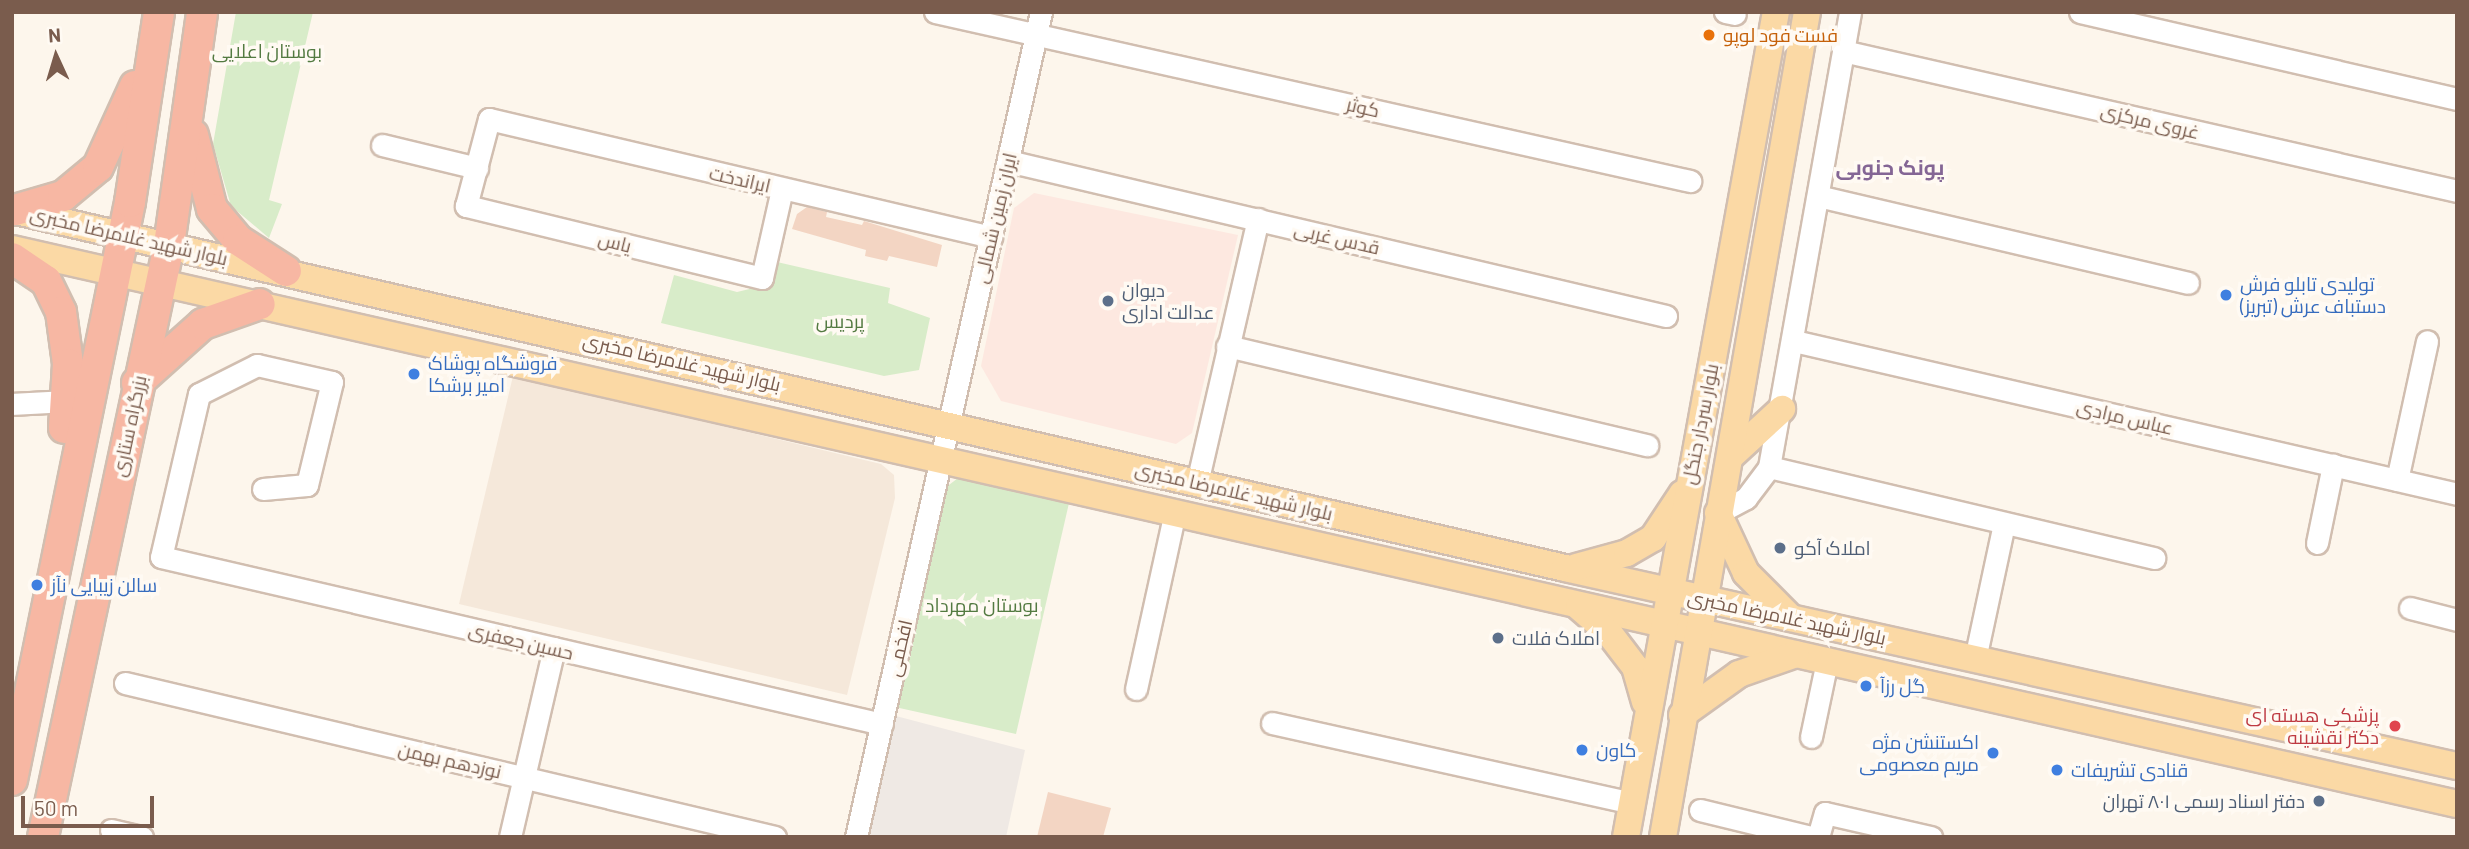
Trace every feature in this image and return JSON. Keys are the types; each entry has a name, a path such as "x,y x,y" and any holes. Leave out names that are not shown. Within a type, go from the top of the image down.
{"highway":[{"path":"14,210 63,196 98,167 140,74 158,12"},
{"path":"12,780 122,235 158,12"},
{"name":"بزرگراه ستاری","path":"43,837 137,383 169,245 202,12"},
{"path":"188,102 200,173 212,209 238,240 286,271"},
{"path":"12,258 46,281 61,312 67,342 64,434 74,465"},
{"path":"137,383 203,324 260,304"}],"main road":[{"name":"بلوار سردار جنگل","path":"1626,837 1662,624 1776,12"},
{"name":"بلوار سردار جنگل","path":"1662,837 1807,12"},
{"name":"بلوار شهید غلامرضا مخبری","path":"14,210 1565,568 2457,766"},
{"name":"بلوار شهید غلامرضا مخبری","path":"12,249 2457,804"},
{"path":"1730,457 1782,410"},
{"path":"1565,568 1600,563 1653,538 1689,484"},
{"path":"1718,513 1745,573 1790,617"},
{"path":"1575,604 1609,633 1635,667 1647,707"},
{"path":"1682,715 1739,674 1796,654"}],"street":[{"name":"کوثر","path":"935,12 1690,181"},
{"name":"ایران زمین شمالی","path":"941,459 1041,12"},
{"path":"1718,513 1746,498 1769,467 1782,410 1850,12"},
{"path":"2080,12 2457,99"},
{"name":"غروی مرکزی","path":"1843,51 2457,191"},
{"name":"یاس","path":"489,119 466,206 762,278 782,189"},
{"name":"ایراندخت","path":"489,119 991,237"},
{"path":"382,145 477,167"},
{"name":"قدس غربی","path":"1008,161 1666,316"},
{"path":"1818,196 2188,283"},
{"path":"1197,483 1258,219"},
{"name":"عباس مرادی","path":"1794,341 2457,494"},
{"path":"2397,480 2427,341"},
{"path":"1227,346 1647,445"},
{"name":"حسین جعفری","path":"262,489 307,485 332,382 257,365 199,394 161,557 882,724"},
{"path":"12,404 66,401"},
{"name":"افخمی","path":"856,837 941,459"},
{"path":"2317,543 2333,465"},
{"path":"1769,467 2154,558"},
{"path":"1136,689 1175,512"},
{"path":"1975,659 2004,524"},
{"path":"2410,608 2457,620"},
{"path":"510,837 554,648"},
{"path":"1811,737 1828,661"},
{"name":"نوزدهم بهمن","path":"125,683 775,837"},
{"path":"1272,723 1632,803"},
{"path":"1700,810 1811,837"},
{"path":"1818,837 1825,813 1931,837"},
{"path":"111,830 142,837"}],"shaded area":[{"name":"دیوان عدالت اداری","path":"1034,193 1238,235 1192,433 1176,444 1001,401 981,366 1014,208"},
{"path":"513,376 881,464 894,475 895,498 847,695 459,604"},
{"path":"896,716 1025,750 1006,837 869,837"}],"green space":[{"name":"بوستان اعلایی","path":"236,12 313,12 269,200 282,204 269,238 231,206 213,144"},
{"name":"پردیس","path":"777,262 890,288 888,303 930,318 919,370 884,376 661,323 674,275 737,292 770,284"},
{"name":"بوستان مهرداد","path":"958,478 1069,503 1016,734 895,707 945,488"}],"building":[{"path":"807,207 827,212 826,217 862,225 864,221 942,245 937,267 889,256 887,261 865,256 866,250 792,229 797,214"},
{"path":"1048,792 1111,808 1103,837 1037,837"}],"place":[{"name":"فست فود لوپو","path":"1709,35"},
{"name":"تولیدی تابلو فرش دستباف عرش (تبریز)","path":"2226,295"},
{"name":"دیوان عدالت اداری","path":"1108,301"},
{"name":"فروشگاه پوشاک امیر برشکا","path":"414,374"},
{"name":"املاک آکو","path":"1780,548"},
{"name":"سالن زیبایی نآز","path":"37,585"},
{"name":"املاک فلات","path":"1498,638"},
{"name":"گل رزآ","path":"1866,686"},
{"name":"پزشکی هسته ای دکتر نقشینه","path":"2395,726"},
{"name":"کاون","path":"1582,750"},
{"name":"اکستنشن مژه مریم معصومی","path":"1993,753"},
{"name":"قنادی تشریفات","path":"2057,770"},
{"name":"دفتر اسناد رسمی ۸۰۱ تهران","path":"2319,801"}],"district":[{"name":"پونک جنوبی","path":"1890,167"}]}
